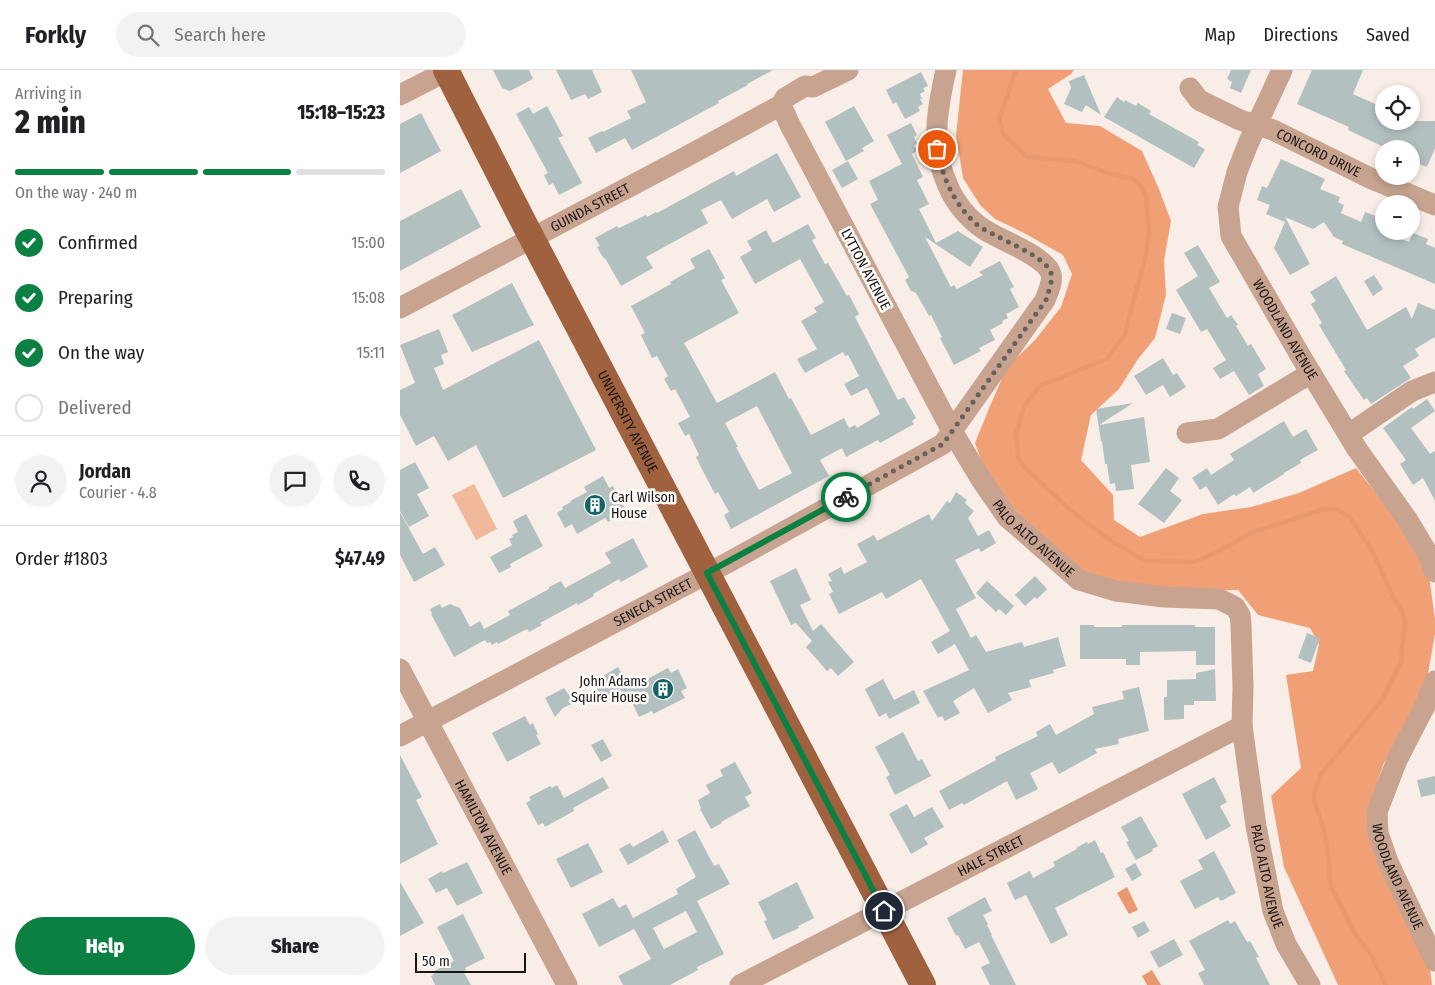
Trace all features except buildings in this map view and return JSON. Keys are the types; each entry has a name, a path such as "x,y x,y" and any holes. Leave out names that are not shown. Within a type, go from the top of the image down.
{"main road":[{"name":"UNIVERSITY AVENUE","path":"448,70 532,239 923,985"}],"street":[{"path":"400,95 448,70"},
{"path":"800,70 813,87"},
{"name":"GUINDA STREET","path":"400,308 780,105 791,107 809,97 813,87 848,70"},
{"path":"946,70 938,108 937,149 948,188 957,202 975,222 985,230 1044,263 1051,274 1046,300 952,432"},
{"name":"WOODLAND AVENUE","path":"1282,70 1237,172 1228,208 1231,236 1311,373 1366,461 1420,540 1435,572"},
{"name":"CONCORD DRIVE","path":"1190,88 1200,100 1240,120 1273,130 1372,179 1435,205"},
{"name":"LYTTON AVENUE","path":"780,105 952,432"},
{"path":"1187,433 1218,429 1311,373"},
{"path":"1349,434 1412,391 1435,382"},
{"name":"SENECA STREET","path":"400,736 428,723 707,573 943,444 952,432"},
{"name":"PALO ALTO AVENUE","path":"952,432 1006,517 1079,580 1116,591 1164,597 1219,599 1235,607 1240,614 1244,687 1242,726 1256,826 1273,911 1286,944 1310,985"},
{"name":"HAMILTON AVENUE","path":"400,669 567,985"},
{"name":"WOODLAND AVENUE","path":"1435,682 1398,760 1377,812 1378,833 1388,862 1435,961"},
{"name":"HALE STREET","path":"740,985 1242,726"}],"shaded area":[{"path":"963,70 1074,70 1048,89 1066,123 1100,126 1142,151 1171,221 1164,261 1166,295 1155,338 1138,359 1119,389 1091,415 1081,460 1113,495 1114,520 1140,537 1203,514 1251,507 1299,493 1356,468 1401,525 1429,575 1435,619 1435,634 1426,685 1383,765 1367,814 1430,968 1432,985 1338,985 1284,867 1271,796 1301,768 1286,675 1313,671 1319,644 1310,628 1258,615 1238,590 1181,591 1082,575 1006,501 983,466 975,443 1007,367 1035,340 1061,307 1072,274 1063,255 995,219 980,205 963,178 956,135"},
{"path":"474,484 497,529 476,540 452,495"},
{"path":"1127,887 1138,910 1129,914 1117,893"},
{"path":"1152,970 1161,985 1147,985 1142,976"}],"waterway":[{"path":"1016,70 999,120 1004,135 1027,157 1076,161 1104,172 1132,179 1140,184 1146,195 1149,232 1146,254 1125,334 1107,359 1040,386 1024,406 1016,435 1018,457 1023,466 1067,507 1091,526 1145,561 1194,562 1217,552 1251,533 1320,510 1336,509 1350,517 1375,556 1392,595 1402,612 1405,622 1401,662 1382,700 1322,773 1315,790 1314,799 1324,830 1332,889 1355,934 1370,953 1386,985"}],"way so far":[{"path":"846,497 943,444 1046,300 1050,286 1051,274 1044,263 985,230 957,202 948,188 937,149"}],"place":[{"name":"Carl Wilson House","path":"595,505"},
{"name":"John Adams Squire House","path":"663,689"}],"route":[{"path":"846,497 707,573 884,911"}]}
